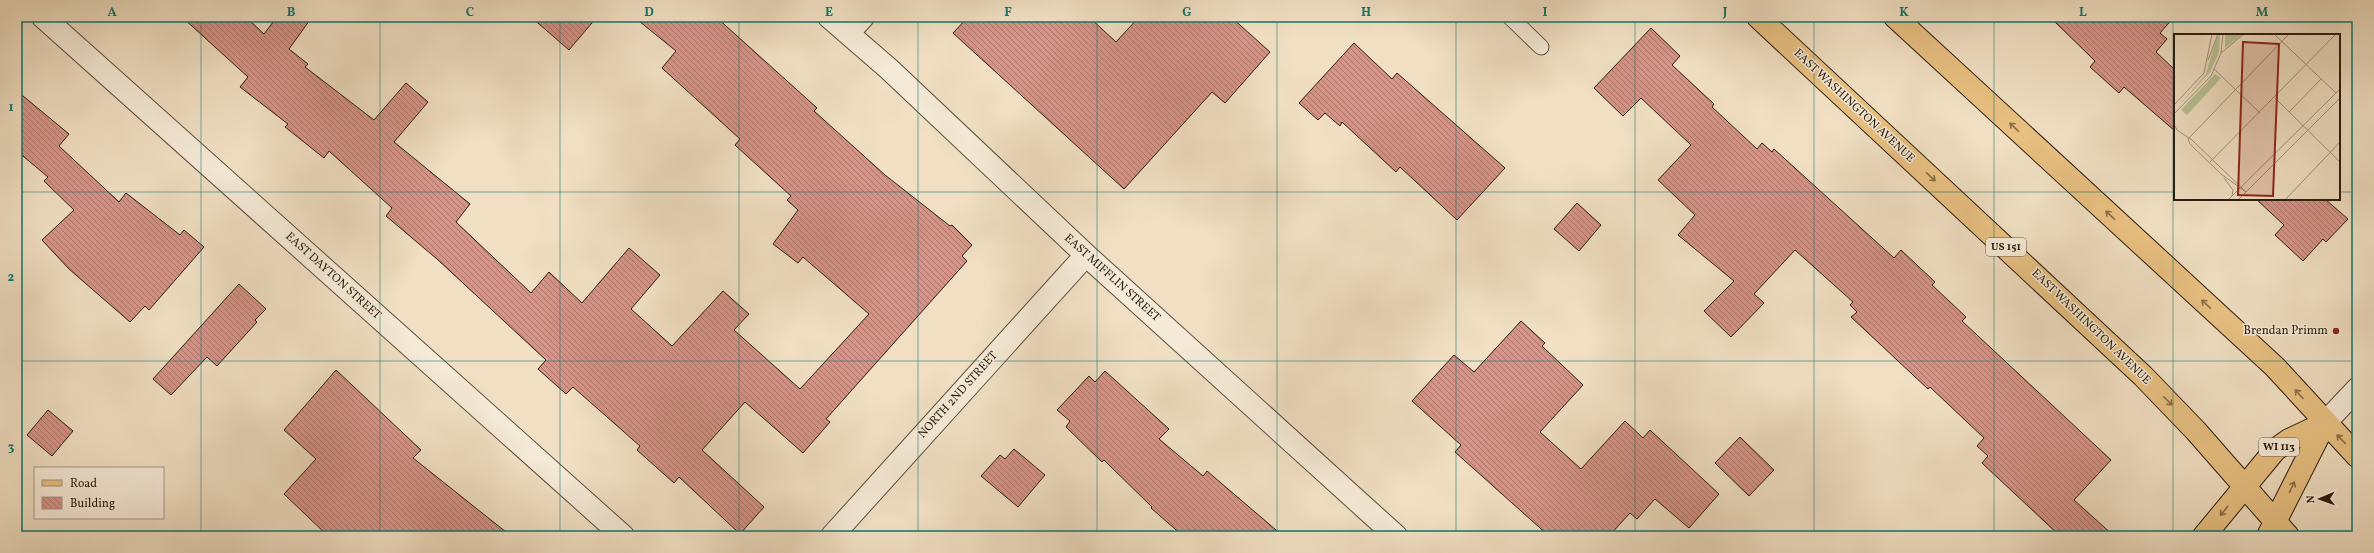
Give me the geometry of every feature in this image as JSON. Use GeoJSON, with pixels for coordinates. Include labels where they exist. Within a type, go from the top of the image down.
{"type":"FeatureCollection","features":[{"type":"Feature","properties":{"kind":"main road","name":"EAST WASHINGTON AVENUE"},"geometry":{"type":"LineString","coordinates":[[1758,17],[2143,376],[2196,431],[2244,486],[2277,531]]}},
{"type":"Feature","properties":{"kind":"main road"},"geometry":{"type":"LineString","coordinates":[[1895,17],[2275,367],[2357,456]]}},
{"type":"Feature","properties":{"kind":"main road","name":"WI 113"},"geometry":{"type":"LineString","coordinates":[[2204,536],[2244,486],[2281,446],[2325,423]]}},
{"type":"Feature","properties":{"kind":"main road","name":"WI 113"},"geometry":{"type":"LineString","coordinates":[[2277,531],[2325,423]]}},
{"type":"Feature","properties":{"kind":"street","name":"EAST DAYTON STREET"},"geometry":{"type":"LineString","coordinates":[[43,17],[623,536]]}},
{"type":"Feature","properties":{"kind":"street","name":"EAST MIFFLIN STREET"},"geometry":{"type":"LineString","coordinates":[[830,17],[1086,255],[1396,536]]}},
{"type":"Feature","properties":{"kind":"street"},"geometry":{"type":"LineString","coordinates":[[848,33],[863,17]]}},
{"type":"Feature","properties":{"kind":"street","name":"NORTH 2ND STREET"},"geometry":{"type":"LineString","coordinates":[[832,536],[1086,255]]}},
{"type":"Feature","properties":{"kind":"street"},"geometry":{"type":"LineString","coordinates":[[2325,423],[2357,389]]}},
{"type":"Feature","properties":{"kind":"lane"},"geometry":{"type":"LineString","coordinates":[[1510,17],[1541,47]]}},
{"type":"Feature","properties":{"kind":"building"},"geometry":{"type":"Polygon","coordinates":[[[182,17],[246,17],[264,34],[277,17],[312,17],[289,49],[308,64],[305,67],[374,120],[406,83],[428,102],[394,142],[470,204],[456,222],[531,293],[549,272],[582,303],[629,248],[660,275],[631,309],[672,346],[723,291],[749,314],[734,330],[800,389],[869,314],[803,257],[798,263],[773,244],[798,210],[787,200],[791,196],[735,145],[740,139],[662,68],[676,51],[634,17],[716,17],[817,108],[814,111],[885,175],[950,226],[952,225],[972,245],[962,256],[967,261],[826,419],[830,422],[803,453],[745,402],[702,450],[764,507],[740,534],[679,477],[674,483],[637,450],[640,446],[573,387],[566,394],[538,369],[546,360],[437,259],[386,216],[392,208],[329,151],[324,158],[285,127],[288,124],[240,87],[248,77],[182,17]]]}},
{"type":"Feature","properties":{"kind":"building"},"geometry":{"type":"Polygon","coordinates":[[[531,17],[597,17],[569,50],[531,17]]]}},
{"type":"Feature","properties":{"kind":"building"},"geometry":{"type":"Polygon","coordinates":[[[968,17],[1089,17],[1116,42],[1139,17],[1231,17],[1270,52],[1225,103],[1212,92],[1124,189],[953,33],[968,17]]]}},
{"type":"Feature","properties":{"kind":"building"},"geometry":{"type":"Polygon","coordinates":[[[2050,17],[2174,17],[2160,33],[2167,39],[2156,52],[2174,69],[2174,130],[2124,87],[2119,93],[2090,67],[2095,61],[2050,17]]]}},
{"type":"Feature","properties":{"kind":"building"},"geometry":{"type":"Polygon","coordinates":[[[1651,28],[1680,56],[1672,65],[1714,104],[1712,107],[1757,149],[1762,143],[1772,152],[1774,149],[1894,258],[1901,250],[1935,282],[1932,285],[1966,317],[1962,321],[2111,460],[2074,500],[2114,536],[2060,536],[1982,463],[1988,456],[1977,446],[1984,438],[1930,387],[1928,389],[1851,317],[1857,312],[1850,305],[1853,302],[1795,250],[1754,294],[1764,303],[1731,337],[1704,311],[1734,281],[1678,235],[1695,215],[1658,180],[1691,145],[1641,98],[1623,116],[1594,88],[1651,28]]]}},
{"type":"Feature","properties":{"kind":"building"},"geometry":{"type":"Polygon","coordinates":[[[1354,43],[1392,79],[1397,73],[1505,168],[1457,220],[1400,167],[1396,172],[1342,122],[1340,126],[1325,113],[1318,120],[1299,103],[1354,43]]]}},
{"type":"Feature","properties":{"kind":"building"},"geometry":{"type":"Polygon","coordinates":[[[17,91],[69,134],[59,146],[119,202],[126,193],[180,235],[184,230],[204,247],[149,310],[145,306],[130,322],[69,269],[42,240],[74,210],[44,181],[48,177],[17,151],[17,91]]]}},
{"type":"Feature","properties":{"kind":"building"},"geometry":{"type":"Polygon","coordinates":[[[2257,200],[2326,200],[2348,219],[2326,242],[2323,239],[2303,261],[2275,235],[2284,225],[2257,200]]]}},
{"type":"Feature","properties":{"kind":"building"},"geometry":{"type":"Polygon","coordinates":[[[1577,203],[1601,225],[1579,251],[1554,229],[1577,203]]]}},
{"type":"Feature","properties":{"kind":"building"},"geometry":{"type":"Polygon","coordinates":[[[239,284],[266,309],[255,320],[257,322],[217,366],[207,357],[171,395],[153,379],[239,284]]]}},
{"type":"Feature","properties":{"kind":"building"},"geometry":{"type":"Polygon","coordinates":[[[1521,321],[1545,343],[1542,346],[1583,385],[1540,432],[1581,469],[1625,421],[1643,438],[1650,430],[1719,494],[1689,528],[1655,499],[1637,519],[1630,513],[1609,536],[1549,536],[1455,452],[1461,445],[1412,401],[1454,355],[1474,372],[1521,321]]]}},
{"type":"Feature","properties":{"kind":"building"},"geometry":{"type":"Polygon","coordinates":[[[336,370],[421,450],[413,458],[511,536],[328,536],[284,494],[316,459],[284,430],[336,370]]]}},
{"type":"Feature","properties":{"kind":"building"},"geometry":{"type":"Polygon","coordinates":[[[1105,371],[1169,429],[1159,439],[1203,476],[1207,471],[1283,536],[1183,536],[1151,508],[1152,507],[1104,460],[1102,462],[1066,427],[1070,421],[1057,410],[1089,376],[1095,382],[1105,371]]]}},
{"type":"Feature","properties":{"kind":"building"},"geometry":{"type":"Polygon","coordinates":[[[48,410],[73,431],[52,456],[27,435],[48,410]]]}},
{"type":"Feature","properties":{"kind":"building"},"geometry":{"type":"Polygon","coordinates":[[[1740,437],[1774,470],[1749,496],[1715,463],[1740,437]]]}},
{"type":"Feature","properties":{"kind":"building"},"geometry":{"type":"Polygon","coordinates":[[[1014,449],[1045,475],[1018,507],[981,476],[1000,455],[1005,459],[1014,449]]]}},
{"type":"Feature","properties":{"kind":"place","name":"Brendan Primm"},"geometry":{"type":"Point","coordinates":[2336,331]}}]}
